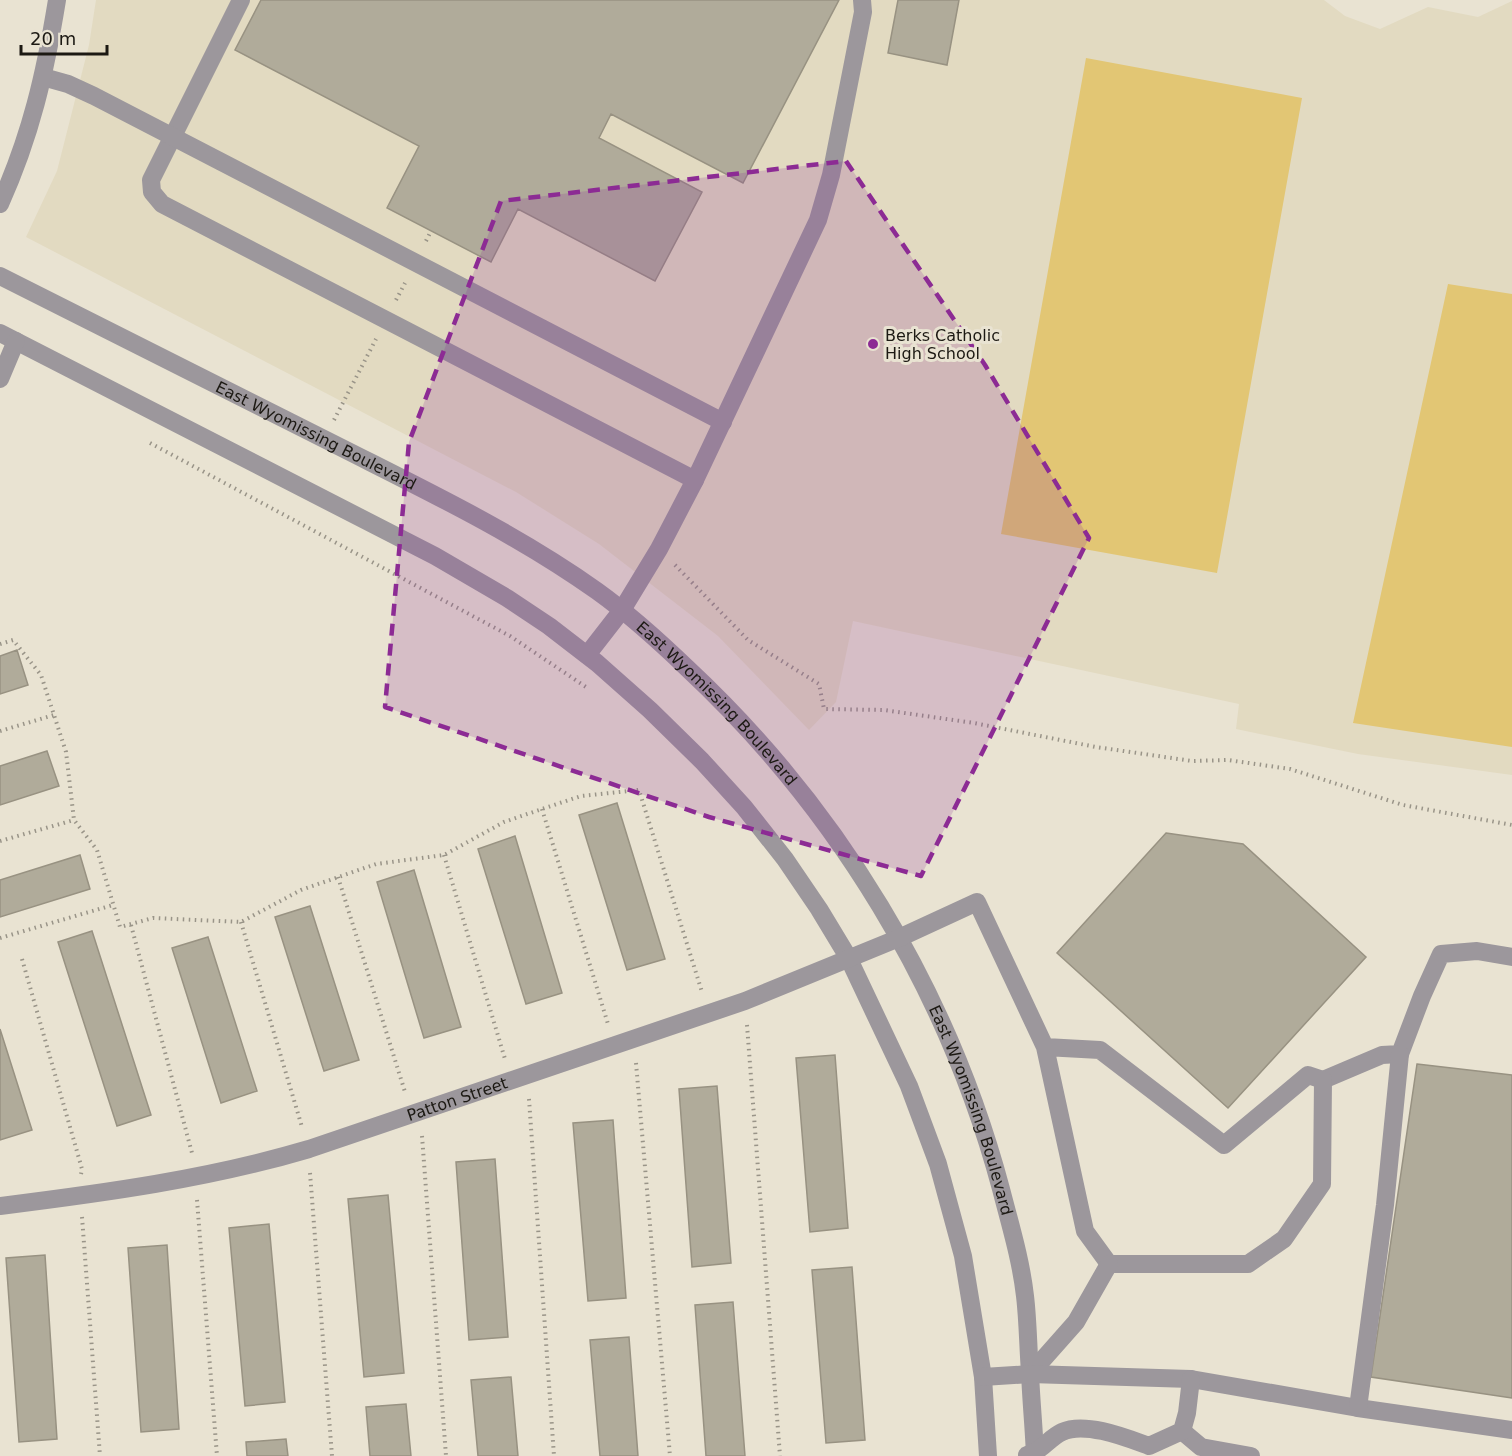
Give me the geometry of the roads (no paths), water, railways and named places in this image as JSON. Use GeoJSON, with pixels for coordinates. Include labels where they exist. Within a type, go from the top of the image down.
{"type":"FeatureCollection","features":[{"type":"Feature","properties":{"kind":"street"},"geometry":{"type":"LineString","coordinates":[[0,204],[20,158],[35,112],[44,77],[57,0]]}},
{"type":"Feature","properties":{"kind":"street"},"geometry":{"type":"LineString","coordinates":[[241,0],[151,180],[152,192],[162,204],[695,480]]}},
{"type":"Feature","properties":{"kind":"street"},"geometry":{"type":"LineString","coordinates":[[587,655],[622,610],[659,549],[695,480],[818,220],[831,175],[863,12],[862,0]]}},
{"type":"Feature","properties":{"kind":"street"},"geometry":{"type":"LineString","coordinates":[[44,77],[68,84],[171,136],[723,422]]}},
{"type":"Feature","properties":{"kind":"street","name":"East Wyomissing Boulevard"},"geometry":{"type":"LineString","coordinates":[[0,276],[501,530],[547,558],[622,610],[719,698],[780,765],[843,846],[899,938],[935,1007],[965,1074],[992,1154],[1025,1294],[1030,1374],[1031,1455]]}},
{"type":"Feature","properties":{"kind":"street"},"geometry":{"type":"LineString","coordinates":[[0,379],[8,337],[435,556],[507,598],[587,655],[665,724],[702,761],[744,807],[785,859],[819,909],[848,957],[909,1086],[938,1164],[963,1256],[983,1377],[988,1456]]}},
{"type":"Feature","properties":{"kind":"street","name":"Patton Street"},"geometry":{"type":"LineString","coordinates":[[0,1206],[80,1196],[195,1177],[309,1149],[745,1000],[899,938],[977,902],[1045,1047]]}},
{"type":"Feature","properties":{"kind":"street"},"geometry":{"type":"LineString","coordinates":[[1358,1408],[1385,1205],[1400,1054],[1441,954],[1477,951],[1512,957]]}},
{"type":"Feature","properties":{"kind":"street"},"geometry":{"type":"LineString","coordinates":[[1109,1264],[1085,1231],[1045,1047],[1101,1050],[1224,1145],[1308,1075],[1323,1080],[1382,1055],[1400,1054]]}},
{"type":"Feature","properties":{"kind":"street"},"geometry":{"type":"LineString","coordinates":[[1109,1264],[1248,1264],[1284,1239],[1322,1184],[1323,1080]]}},
{"type":"Feature","properties":{"kind":"street"},"geometry":{"type":"LineString","coordinates":[[1030,1374],[1076,1322],[1109,1264]]}},
{"type":"Feature","properties":{"kind":"street"},"geometry":{"type":"LineString","coordinates":[[983,1377],[1030,1374],[1191,1379],[1358,1408],[1512,1431]]}},
{"type":"Feature","properties":{"kind":"street"},"geometry":{"type":"LineString","coordinates":[[1031,1455],[1064,1431],[1091,1428],[1150,1451],[1182,1431],[1187,1413],[1191,1379]]}},
{"type":"Feature","properties":{"kind":"street"},"geometry":{"type":"LineString","coordinates":[[1182,1431],[1201,1447],[1251,1456]]}},
{"type":"Feature","properties":{"kind":"place","name":"Berks Catholic High School"},"geometry":{"type":"Point","coordinates":[873,344]}}]}
